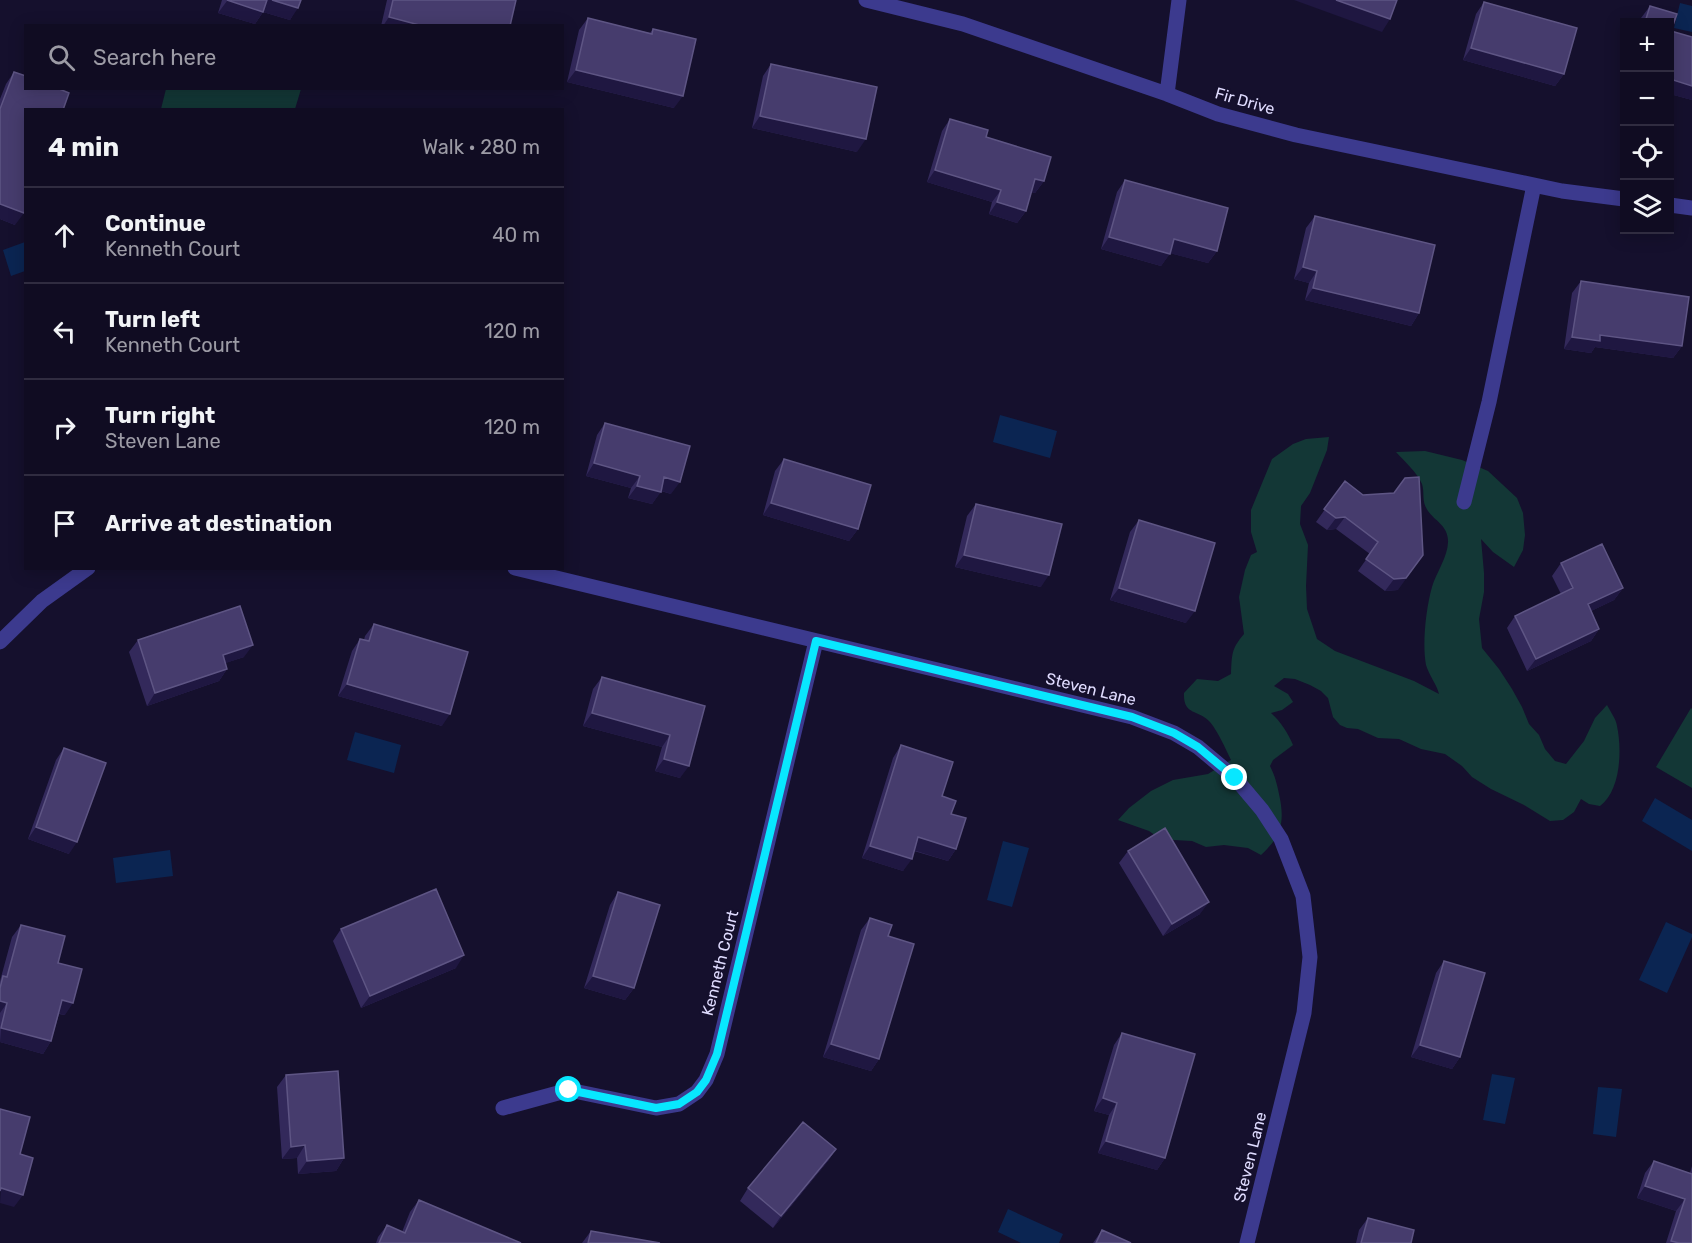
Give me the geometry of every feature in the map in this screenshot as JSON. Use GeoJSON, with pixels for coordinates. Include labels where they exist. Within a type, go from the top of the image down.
{"type":"FeatureCollection","features":[{"type":"Feature","properties":{"kind":"street","name":"Fir Drive"},"geometry":{"type":"LineString","coordinates":[[866,0],[963,24],[1167,94],[1218,114],[1296,135],[1562,190],[1620,198]]}},
{"type":"Feature","properties":{"kind":"street"},"geometry":{"type":"LineString","coordinates":[[1167,94],[1179,0]]}},
{"type":"Feature","properties":{"kind":"street"},"geometry":{"type":"LineString","coordinates":[[1464,502],[1489,402],[1534,184]]}},
{"type":"Feature","properties":{"kind":"street"},"geometry":{"type":"LineString","coordinates":[[1674,206],[1692,208]]}},
{"type":"Feature","properties":{"kind":"street"},"geometry":{"type":"LineString","coordinates":[[0,642],[42,601],[85,570]]}},
{"type":"Feature","properties":{"kind":"street","name":"Steven Lane"},"geometry":{"type":"LineString","coordinates":[[523,570],[1143,721],[1174,733],[1198,747],[1235,778],[1262,810],[1281,839],[1303,896],[1310,957],[1304,1013],[1247,1243]]}},
{"type":"Feature","properties":{"kind":"street","name":"Kenneth Court"},"geometry":{"type":"LineString","coordinates":[[503,1108],[569,1090],[656,1108],[679,1104],[697,1092],[706,1080],[717,1054],[816,641]]}},
{"type":"Feature","properties":{"kind":"green space"},"geometry":{"type":"Polygon","coordinates":[[[166,90],[301,90],[295,108],[161,108],[166,90]]]}},
{"type":"Feature","properties":{"kind":"green space"},"geometry":{"type":"Polygon","coordinates":[[[1329,437],[1327,450],[1310,493],[1301,506],[1300,524],[1308,545],[1307,609],[1317,639],[1335,651],[1414,681],[1439,694],[1426,665],[1426,615],[1448,540],[1443,527],[1426,507],[1420,480],[1396,452],[1425,451],[1462,460],[1488,471],[1517,498],[1523,513],[1525,535],[1523,550],[1514,567],[1493,552],[1481,539],[1484,592],[1479,619],[1482,648],[1512,689],[1529,724],[1539,735],[1545,749],[1555,761],[1566,764],[1584,741],[1595,718],[1607,705],[1616,723],[1619,736],[1619,758],[1616,780],[1607,799],[1600,806],[1589,804],[1581,799],[1574,812],[1563,820],[1550,821],[1472,777],[1462,766],[1445,754],[1421,749],[1399,739],[1378,738],[1358,729],[1340,725],[1333,717],[1328,698],[1321,691],[1295,679],[1284,678],[1274,686],[1288,694],[1293,702],[1282,710],[1271,713],[1284,728],[1293,745],[1273,760],[1270,766],[1275,777],[1282,812],[1278,834],[1261,855],[1248,848],[1224,845],[1206,847],[1192,841],[1159,838],[1149,831],[1118,820],[1151,791],[1173,780],[1208,774],[1231,760],[1210,722],[1186,705],[1184,693],[1197,679],[1218,681],[1231,674],[1233,652],[1244,634],[1239,597],[1251,555],[1257,552],[1251,532],[1251,510],[1272,459],[1293,444],[1306,439],[1329,437]]]}},
{"type":"Feature","properties":{"kind":"green space"},"geometry":{"type":"Polygon","coordinates":[[[1692,709],[1692,788],[1656,767],[1692,709]]]}},
{"type":"Feature","properties":{"kind":"water"},"geometry":{"type":"Polygon","coordinates":[[[1680,3],[1692,6],[1692,32],[1674,28],[1680,3]]]}},
{"type":"Feature","properties":{"kind":"water"},"geometry":{"type":"Polygon","coordinates":[[[24,242],[24,271],[11,276],[3,250],[24,242]]]}},
{"type":"Feature","properties":{"kind":"water"},"geometry":{"type":"Polygon","coordinates":[[[1000,415],[1057,431],[1050,458],[993,442],[1000,415]]]}},
{"type":"Feature","properties":{"kind":"water"},"geometry":{"type":"Polygon","coordinates":[[[355,732],[401,745],[394,773],[347,760],[355,732]]]}},
{"type":"Feature","properties":{"kind":"water"},"geometry":{"type":"Polygon","coordinates":[[[1655,798],[1692,820],[1692,851],[1642,821],[1655,798]]]}},
{"type":"Feature","properties":{"kind":"water"},"geometry":{"type":"Polygon","coordinates":[[[1003,841],[1029,848],[1012,907],[987,900],[1003,841]]]}},
{"type":"Feature","properties":{"kind":"water"},"geometry":{"type":"Polygon","coordinates":[[[170,850],[173,876],[116,883],[113,858],[170,850]]]}},
{"type":"Feature","properties":{"kind":"water"},"geometry":{"type":"Polygon","coordinates":[[[1666,922],[1692,934],[1667,993],[1639,980],[1666,922]]]}},
{"type":"Feature","properties":{"kind":"water"},"geometry":{"type":"Polygon","coordinates":[[[1492,1074],[1515,1078],[1505,1124],[1483,1120],[1492,1074]]]}},
{"type":"Feature","properties":{"kind":"water"},"geometry":{"type":"Polygon","coordinates":[[[1598,1087],[1622,1089],[1616,1137],[1593,1134],[1598,1087]]]}},
{"type":"Feature","properties":{"kind":"water"},"geometry":{"type":"Polygon","coordinates":[[[1008,1209],[1063,1234],[1059,1243],[1021,1243],[998,1232],[1008,1209]]]}},
{"type":"Feature","properties":{"kind":"building"},"geometry":{"type":"Polygon","coordinates":[[[227,0],[267,0],[263,12],[227,0]]]}},
{"type":"Feature","properties":{"kind":"building"},"geometry":{"type":"Polygon","coordinates":[[[272,0],[301,0],[298,8],[272,0]]]}},
{"type":"Feature","properties":{"kind":"building"},"geometry":{"type":"Polygon","coordinates":[[[393,0],[516,0],[510,24],[415,24],[389,17],[393,0]]]}},
{"type":"Feature","properties":{"kind":"building"},"geometry":{"type":"Polygon","coordinates":[[[1336,0],[1397,0],[1390,19],[1336,0]]]}},
{"type":"Feature","properties":{"kind":"building"},"geometry":{"type":"Polygon","coordinates":[[[1484,2],[1577,28],[1564,74],[1471,48],[1484,2]]]}},
{"type":"Feature","properties":{"kind":"building"},"geometry":{"type":"Polygon","coordinates":[[[1650,6],[1677,14],[1674,22],[1674,18],[1646,18],[1650,6]]]}},
{"type":"Feature","properties":{"kind":"building"},"geometry":{"type":"Polygon","coordinates":[[[588,18],[652,34],[653,29],[696,39],[683,96],[576,70],[588,18]]]}},
{"type":"Feature","properties":{"kind":"building"},"geometry":{"type":"Polygon","coordinates":[[[1674,32],[1692,37],[1692,86],[1674,80],[1674,32]]]}},
{"type":"Feature","properties":{"kind":"building"},"geometry":{"type":"Polygon","coordinates":[[[771,64],[877,87],[866,139],[760,116],[771,64]]]}},
{"type":"Feature","properties":{"kind":"building"},"geometry":{"type":"Polygon","coordinates":[[[14,72],[24,75],[24,90],[62,90],[69,93],[64,108],[24,108],[24,213],[0,204],[0,109],[14,72]]]}},
{"type":"Feature","properties":{"kind":"building"},"geometry":{"type":"Polygon","coordinates":[[[950,119],[988,130],[986,137],[1051,157],[1044,181],[1035,179],[1026,211],[997,202],[1001,190],[935,170],[950,119]]]}},
{"type":"Feature","properties":{"kind":"building"},"geometry":{"type":"Polygon","coordinates":[[[1125,180],[1228,208],[1217,251],[1174,239],[1170,254],[1109,237],[1125,180]]]}},
{"type":"Feature","properties":{"kind":"building"},"geometry":{"type":"Polygon","coordinates":[[[1315,216],[1435,245],[1419,313],[1313,288],[1317,271],[1303,267],[1315,216]]]}},
{"type":"Feature","properties":{"kind":"building"},"geometry":{"type":"Polygon","coordinates":[[[1581,281],[1689,297],[1682,346],[1600,335],[1600,341],[1572,337],[1581,281]]]}},
{"type":"Feature","properties":{"kind":"building"},"geometry":{"type":"Polygon","coordinates":[[[605,423],[690,446],[680,482],[664,477],[661,492],[637,486],[640,476],[594,463],[605,423]]]}},
{"type":"Feature","properties":{"kind":"building"},"geometry":{"type":"Polygon","coordinates":[[[784,459],[871,485],[858,529],[771,503],[784,459]]]}},
{"type":"Feature","properties":{"kind":"building"},"geometry":{"type":"Polygon","coordinates":[[[1419,477],[1423,555],[1406,578],[1394,579],[1366,559],[1378,542],[1345,517],[1336,518],[1324,509],[1345,481],[1363,495],[1394,493],[1405,478],[1419,477]]]}},
{"type":"Feature","properties":{"kind":"building"},"geometry":{"type":"Polygon","coordinates":[[[976,504],[1062,524],[1049,575],[964,555],[976,504]]]}},
{"type":"Feature","properties":{"kind":"building"},"geometry":{"type":"Polygon","coordinates":[[[1139,520],[1215,543],[1195,611],[1119,588],[1139,520]]]}},
{"type":"Feature","properties":{"kind":"building"},"geometry":{"type":"Polygon","coordinates":[[[1602,544],[1623,588],[1588,604],[1599,629],[1536,659],[1515,616],[1573,588],[1561,563],[1602,544]]]}},
{"type":"Feature","properties":{"kind":"building"},"geometry":{"type":"Polygon","coordinates":[[[240,606],[253,645],[223,655],[227,669],[155,693],[138,640],[240,606]]]}},
{"type":"Feature","properties":{"kind":"building"},"geometry":{"type":"Polygon","coordinates":[[[374,624],[468,652],[450,714],[347,684],[360,639],[369,641],[374,624]]]}},
{"type":"Feature","properties":{"kind":"building"},"geometry":{"type":"Polygon","coordinates":[[[602,677],[705,706],[689,766],[664,759],[670,735],[592,713],[602,677]]]}},
{"type":"Feature","properties":{"kind":"building"},"geometry":{"type":"Polygon","coordinates":[[[901,745],[953,762],[942,796],[956,801],[951,814],[966,818],[956,849],[918,837],[912,859],[870,846],[901,745]]]}},
{"type":"Feature","properties":{"kind":"building"},"geometry":{"type":"Polygon","coordinates":[[[64,748],[106,763],[77,842],[36,827],[64,748]]]}},
{"type":"Feature","properties":{"kind":"building"},"geometry":{"type":"Polygon","coordinates":[[[1165,828],[1209,902],[1172,924],[1128,851],[1165,828]]]}},
{"type":"Feature","properties":{"kind":"building"},"geometry":{"type":"Polygon","coordinates":[[[436,889],[464,955],[370,996],[341,929],[436,889]]]}},
{"type":"Feature","properties":{"kind":"building"},"geometry":{"type":"Polygon","coordinates":[[[618,892],[660,905],[634,988],[593,976],[618,892]]]}},
{"type":"Feature","properties":{"kind":"building"},"geometry":{"type":"Polygon","coordinates":[[[870,918],[892,925],[888,936],[914,944],[879,1059],[831,1044],[870,918]]]}},
{"type":"Feature","properties":{"kind":"building"},"geometry":{"type":"Polygon","coordinates":[[[21,925],[65,936],[58,963],[82,969],[73,1003],[62,1000],[51,1041],[1,1028],[7,1003],[0,1001],[0,988],[3,976],[7,977],[21,925]]]}},
{"type":"Feature","properties":{"kind":"building"},"geometry":{"type":"Polygon","coordinates":[[[1444,961],[1485,973],[1460,1057],[1420,1045],[1444,961]]]}},
{"type":"Feature","properties":{"kind":"building"},"geometry":{"type":"Polygon","coordinates":[[[1122,1033],[1195,1054],[1165,1158],[1106,1141],[1117,1103],[1103,1098],[1122,1033]]]}},
{"type":"Feature","properties":{"kind":"building"},"geometry":{"type":"Polygon","coordinates":[[[338,1071],[344,1158],[307,1161],[305,1145],[291,1147],[286,1075],[338,1071]]]}},
{"type":"Feature","properties":{"kind":"building"},"geometry":{"type":"Polygon","coordinates":[[[0,1109],[30,1117],[20,1154],[33,1158],[23,1195],[1,1188],[0,1191],[0,1109]]]}},
{"type":"Feature","properties":{"kind":"building"},"geometry":{"type":"Polygon","coordinates":[[[803,1122],[836,1149],[781,1216],[748,1188],[803,1122]]]}},
{"type":"Feature","properties":{"kind":"building"},"geometry":{"type":"Polygon","coordinates":[[[1654,1161],[1692,1174],[1692,1243],[1671,1241],[1685,1199],[1645,1186],[1654,1161]]]}},
{"type":"Feature","properties":{"kind":"building"},"geometry":{"type":"Polygon","coordinates":[[[419,1200],[521,1243],[379,1243],[387,1225],[405,1233],[419,1200]]]}},
{"type":"Feature","properties":{"kind":"building"},"geometry":{"type":"Polygon","coordinates":[[[1368,1218],[1414,1230],[1411,1243],[1361,1243],[1368,1218]]]}},
{"type":"Feature","properties":{"kind":"building"},"geometry":{"type":"Polygon","coordinates":[[[1102,1230],[1131,1243],[1096,1243],[1102,1230]]]}},
{"type":"Feature","properties":{"kind":"building"},"geometry":{"type":"Polygon","coordinates":[[[591,1231],[660,1243],[588,1243],[591,1231]]]}},
{"type":"Feature","properties":{"kind":"route"},"geometry":{"type":"LineString","coordinates":[[569,1090],[656,1108],[679,1104],[697,1092],[706,1080],[717,1054],[816,641],[1132,717],[1174,733],[1198,747],[1235,778]]}}]}
